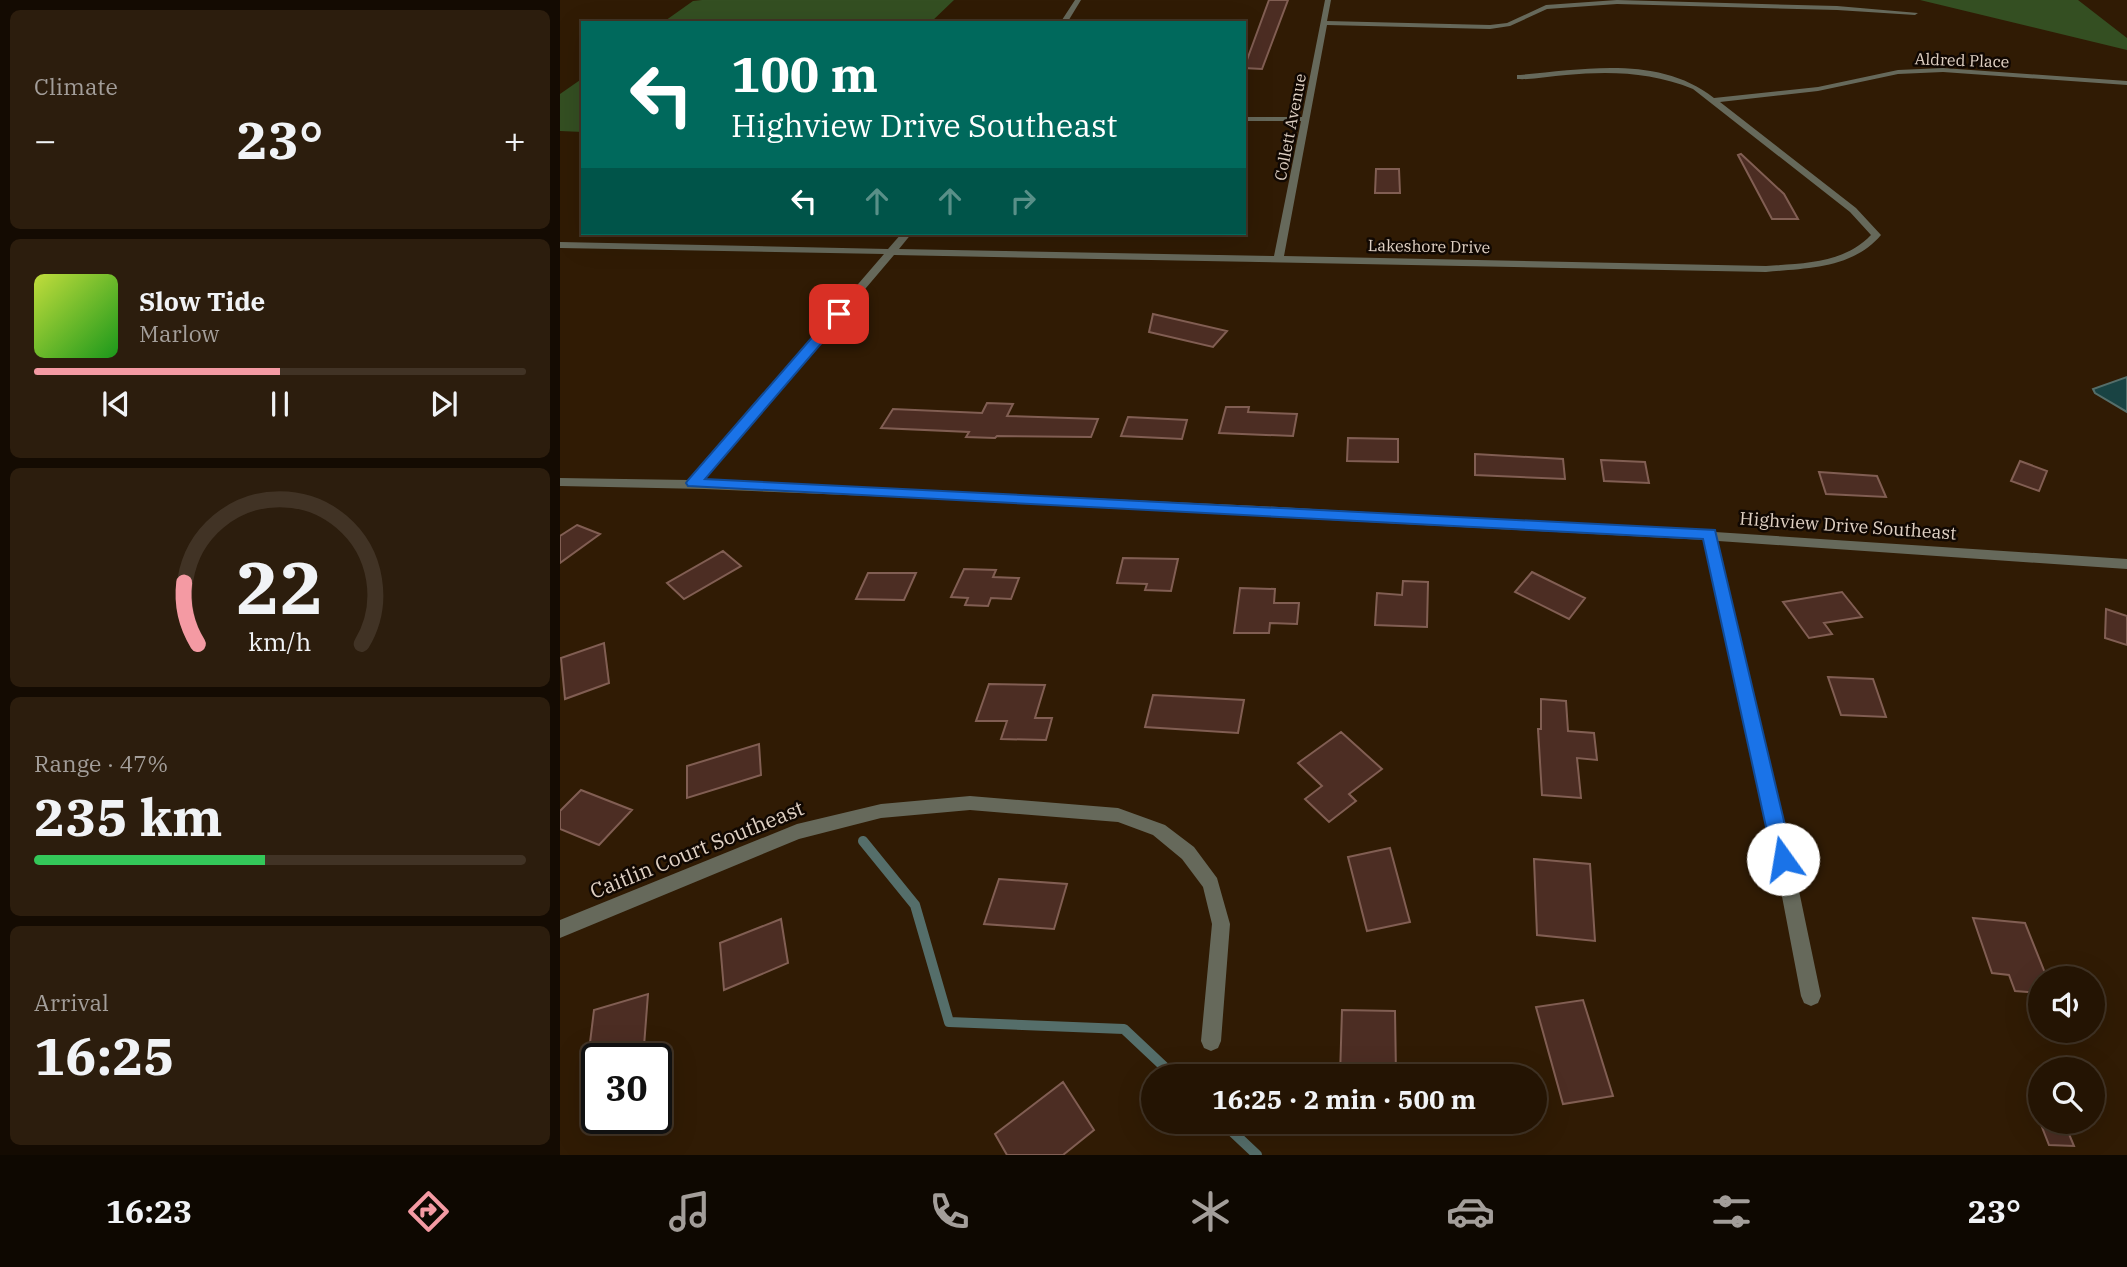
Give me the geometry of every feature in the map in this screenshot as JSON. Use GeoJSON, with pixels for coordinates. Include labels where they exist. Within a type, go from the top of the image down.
{"type":"FeatureCollection","features":[{"type":"Feature","properties":{"kind":"street"},"geometry":{"type":"LineString","coordinates":[[1064,21],[1078,0]]}},
{"type":"Feature","properties":{"kind":"street","name":"Collett Avenue"},"geometry":{"type":"LineString","coordinates":[[1279,258],[1328,0]]}},
{"type":"Feature","properties":{"kind":"street"},"geometry":{"type":"LineString","coordinates":[[1324,23],[1490,27],[1508,25],[1546,7],[1617,2],[1837,8],[1915,13]]}},
{"type":"Feature","properties":{"kind":"street","name":"Aldred Place"},"geometry":{"type":"LineString","coordinates":[[1713,100],[1818,89],[1898,72],[1943,70],[2127,83]]}},
{"type":"Feature","properties":{"kind":"street","name":"Lakeshore Drive"},"geometry":{"type":"LineString","coordinates":[[560,245],[1766,270],[1824,263],[1851,256],[1868,246],[1876,235],[1867,223],[1713,100],[1683,80],[1635,71],[1520,77]]}},
{"type":"Feature","properties":{"kind":"street"},"geometry":{"type":"LineString","coordinates":[[1246,119],[1305,119]]}},
{"type":"Feature","properties":{"kind":"street"},"geometry":{"type":"LineString","coordinates":[[694,483],[906,235]]}},
{"type":"Feature","properties":{"kind":"street","name":"Highview Drive Southeast"},"geometry":{"type":"LineString","coordinates":[[560,482],[694,483],[1710,534],[2127,564]]}},
{"type":"Feature","properties":{"kind":"street"},"geometry":{"type":"LineString","coordinates":[[1710,534],[1811,996]]}},
{"type":"Feature","properties":{"kind":"street","name":"Caitlin Court Southeast"},"geometry":{"type":"LineString","coordinates":[[560,929],[797,832],[881,811],[970,803],[1118,815],[1159,830],[1188,853],[1211,884],[1221,924],[1210,1041]]}},
{"type":"Feature","properties":{"kind":"green space"},"geometry":{"type":"Polygon","coordinates":[[[954,0],[932,21],[665,21],[693,1],[954,0]]]}},
{"type":"Feature","properties":{"kind":"green space"},"geometry":{"type":"Polygon","coordinates":[[[1920,0],[2078,0],[2127,38],[2127,50],[1920,0]]]}},
{"type":"Feature","properties":{"kind":"green space"},"geometry":{"type":"Polygon","coordinates":[[[581,79],[581,132],[560,131],[560,94],[581,79]]]}},
{"type":"Feature","properties":{"kind":"water"},"geometry":{"type":"Polygon","coordinates":[[[2127,377],[2127,412],[2095,393],[2093,389],[2127,377]]]}},
{"type":"Feature","properties":{"kind":"building"},"geometry":{"type":"Polygon","coordinates":[[[1269,0],[1288,0],[1262,69],[1246,68],[1269,0]]]}},
{"type":"Feature","properties":{"kind":"building"},"geometry":{"type":"Polygon","coordinates":[[[1741,154],[1784,194],[1798,219],[1772,219],[1738,155],[1741,154]]]}},
{"type":"Feature","properties":{"kind":"building"},"geometry":{"type":"Polygon","coordinates":[[[1376,169],[1399,169],[1400,193],[1375,193],[1376,169]]]}},
{"type":"Feature","properties":{"kind":"building"},"geometry":{"type":"Polygon","coordinates":[[[1153,314],[1227,331],[1213,347],[1149,332],[1153,314]]]}},
{"type":"Feature","properties":{"kind":"building"},"geometry":{"type":"Polygon","coordinates":[[[987,403],[1013,404],[1007,416],[1098,419],[1091,437],[966,437],[969,432],[881,428],[893,409],[982,413],[987,403]]]}},
{"type":"Feature","properties":{"kind":"building"},"geometry":{"type":"Polygon","coordinates":[[[1226,407],[1249,407],[1248,412],[1297,414],[1293,436],[1219,433],[1226,407]]]}},
{"type":"Feature","properties":{"kind":"building"},"geometry":{"type":"Polygon","coordinates":[[[1128,417],[1187,420],[1182,439],[1121,436],[1128,417]]]}},
{"type":"Feature","properties":{"kind":"building"},"geometry":{"type":"Polygon","coordinates":[[[1348,438],[1398,439],[1398,462],[1347,461],[1348,438]]]}},
{"type":"Feature","properties":{"kind":"building"},"geometry":{"type":"Polygon","coordinates":[[[1475,454],[1563,459],[1565,479],[1475,475],[1475,454]]]}},
{"type":"Feature","properties":{"kind":"building"},"geometry":{"type":"Polygon","coordinates":[[[1601,460],[1645,462],[1649,483],[1604,481],[1601,460]]]}},
{"type":"Feature","properties":{"kind":"building"},"geometry":{"type":"Polygon","coordinates":[[[2020,461],[2047,471],[2039,491],[2011,481],[2020,461]]]}},
{"type":"Feature","properties":{"kind":"building"},"geometry":{"type":"Polygon","coordinates":[[[1819,472],[1877,476],[1886,497],[1826,494],[1819,472]]]}},
{"type":"Feature","properties":{"kind":"building"},"geometry":{"type":"Polygon","coordinates":[[[577,525],[600,534],[560,563],[560,536],[577,525]]]}},
{"type":"Feature","properties":{"kind":"building"},"geometry":{"type":"Polygon","coordinates":[[[723,551],[741,566],[684,599],[667,583],[723,551]]]}},
{"type":"Feature","properties":{"kind":"building"},"geometry":{"type":"Polygon","coordinates":[[[1123,558],[1178,559],[1171,591],[1145,590],[1147,584],[1117,583],[1123,558]]]}},
{"type":"Feature","properties":{"kind":"building"},"geometry":{"type":"Polygon","coordinates":[[[964,569],[996,570],[993,577],[1019,578],[1011,599],[991,598],[988,606],[965,605],[968,598],[951,597],[964,569]]]}},
{"type":"Feature","properties":{"kind":"building"},"geometry":{"type":"Polygon","coordinates":[[[1532,572],[1585,598],[1569,619],[1515,592],[1532,572]]]}},
{"type":"Feature","properties":{"kind":"building"},"geometry":{"type":"Polygon","coordinates":[[[868,573],[916,573],[904,600],[856,599],[868,573]]]}},
{"type":"Feature","properties":{"kind":"building"},"geometry":{"type":"Polygon","coordinates":[[[1403,581],[1428,582],[1427,627],[1375,625],[1377,593],[1402,595],[1403,581]]]}},
{"type":"Feature","properties":{"kind":"building"},"geometry":{"type":"Polygon","coordinates":[[[1240,588],[1275,589],[1274,603],[1299,603],[1297,624],[1270,623],[1269,633],[1234,633],[1240,588]]]}},
{"type":"Feature","properties":{"kind":"building"},"geometry":{"type":"Polygon","coordinates":[[[1842,592],[1862,617],[1824,623],[1832,634],[1809,638],[1783,602],[1842,592]]]}},
{"type":"Feature","properties":{"kind":"building"},"geometry":{"type":"Polygon","coordinates":[[[2106,609],[2127,616],[2127,645],[2105,638],[2106,609]]]}},
{"type":"Feature","properties":{"kind":"building"},"geometry":{"type":"Polygon","coordinates":[[[604,643],[609,683],[565,699],[561,658],[604,643]]]}},
{"type":"Feature","properties":{"kind":"building"},"geometry":{"type":"Polygon","coordinates":[[[1828,677],[1873,679],[1886,717],[1841,715],[1828,677]]]}},
{"type":"Feature","properties":{"kind":"building"},"geometry":{"type":"Polygon","coordinates":[[[989,684],[1045,685],[1035,718],[1052,718],[1046,740],[1001,739],[1007,721],[976,721],[989,684]]]}},
{"type":"Feature","properties":{"kind":"building"},"geometry":{"type":"Polygon","coordinates":[[[1153,695],[1244,700],[1238,733],[1145,727],[1153,695]]]}},
{"type":"Feature","properties":{"kind":"building"},"geometry":{"type":"Polygon","coordinates":[[[1541,699],[1566,701],[1568,731],[1594,733],[1597,760],[1577,758],[1581,798],[1542,795],[1538,729],[1541,729],[1541,699]]]}},
{"type":"Feature","properties":{"kind":"building"},"geometry":{"type":"Polygon","coordinates":[[[1341,732],[1382,769],[1349,794],[1356,801],[1329,822],[1305,799],[1322,786],[1298,763],[1341,732]]]}},
{"type":"Feature","properties":{"kind":"building"},"geometry":{"type":"Polygon","coordinates":[[[759,744],[761,775],[687,798],[687,766],[759,744]]]}},
{"type":"Feature","properties":{"kind":"building"},"geometry":{"type":"Polygon","coordinates":[[[581,790],[632,810],[599,845],[560,829],[560,811],[581,790]]]}},
{"type":"Feature","properties":{"kind":"building"},"geometry":{"type":"Polygon","coordinates":[[[1390,848],[1410,922],[1367,931],[1348,857],[1390,848]]]}},
{"type":"Feature","properties":{"kind":"building"},"geometry":{"type":"Polygon","coordinates":[[[1534,859],[1590,864],[1595,941],[1537,935],[1534,859]]]}},
{"type":"Feature","properties":{"kind":"building"},"geometry":{"type":"Polygon","coordinates":[[[999,879],[1067,884],[1054,929],[984,924],[999,879]]]}},
{"type":"Feature","properties":{"kind":"building"},"geometry":{"type":"Polygon","coordinates":[[[1973,918],[2025,923],[2042,966],[2028,966],[2028,992],[2015,991],[2009,975],[1992,973],[1973,918]]]}},
{"type":"Feature","properties":{"kind":"building"},"geometry":{"type":"Polygon","coordinates":[[[781,919],[788,963],[724,990],[720,943],[781,919]]]}},
{"type":"Feature","properties":{"kind":"building"},"geometry":{"type":"Polygon","coordinates":[[[648,994],[644,1043],[590,1043],[594,1010],[648,994]]]}},
{"type":"Feature","properties":{"kind":"building"},"geometry":{"type":"Polygon","coordinates":[[[1583,1000],[1613,1096],[1563,1104],[1536,1007],[1583,1000]]]}},
{"type":"Feature","properties":{"kind":"building"},"geometry":{"type":"Polygon","coordinates":[[[1342,1010],[1395,1011],[1396,1064],[1340,1064],[1342,1010]]]}},
{"type":"Feature","properties":{"kind":"building"},"geometry":{"type":"Polygon","coordinates":[[[1063,1082],[1094,1130],[1063,1155],[1007,1155],[995,1134],[1063,1082]]]}},
{"type":"Feature","properties":{"kind":"building"},"geometry":{"type":"Polygon","coordinates":[[[2045,1134],[2069,1134],[2074,1146],[2049,1145],[2045,1134]]]}},
{"type":"Feature","properties":{"kind":"waterway"},"geometry":{"type":"LineString","coordinates":[[863,841],[915,905],[949,1022],[1124,1029],[1161,1064]]}},
{"type":"Feature","properties":{"kind":"waterway"},"geometry":{"type":"LineString","coordinates":[[1235,1134],[1257,1155]]}},
{"type":"Feature","properties":{"kind":"route"},"geometry":{"type":"LineString","coordinates":[[839,314],[694,483],[1710,534],[1783,859]]}}]}
